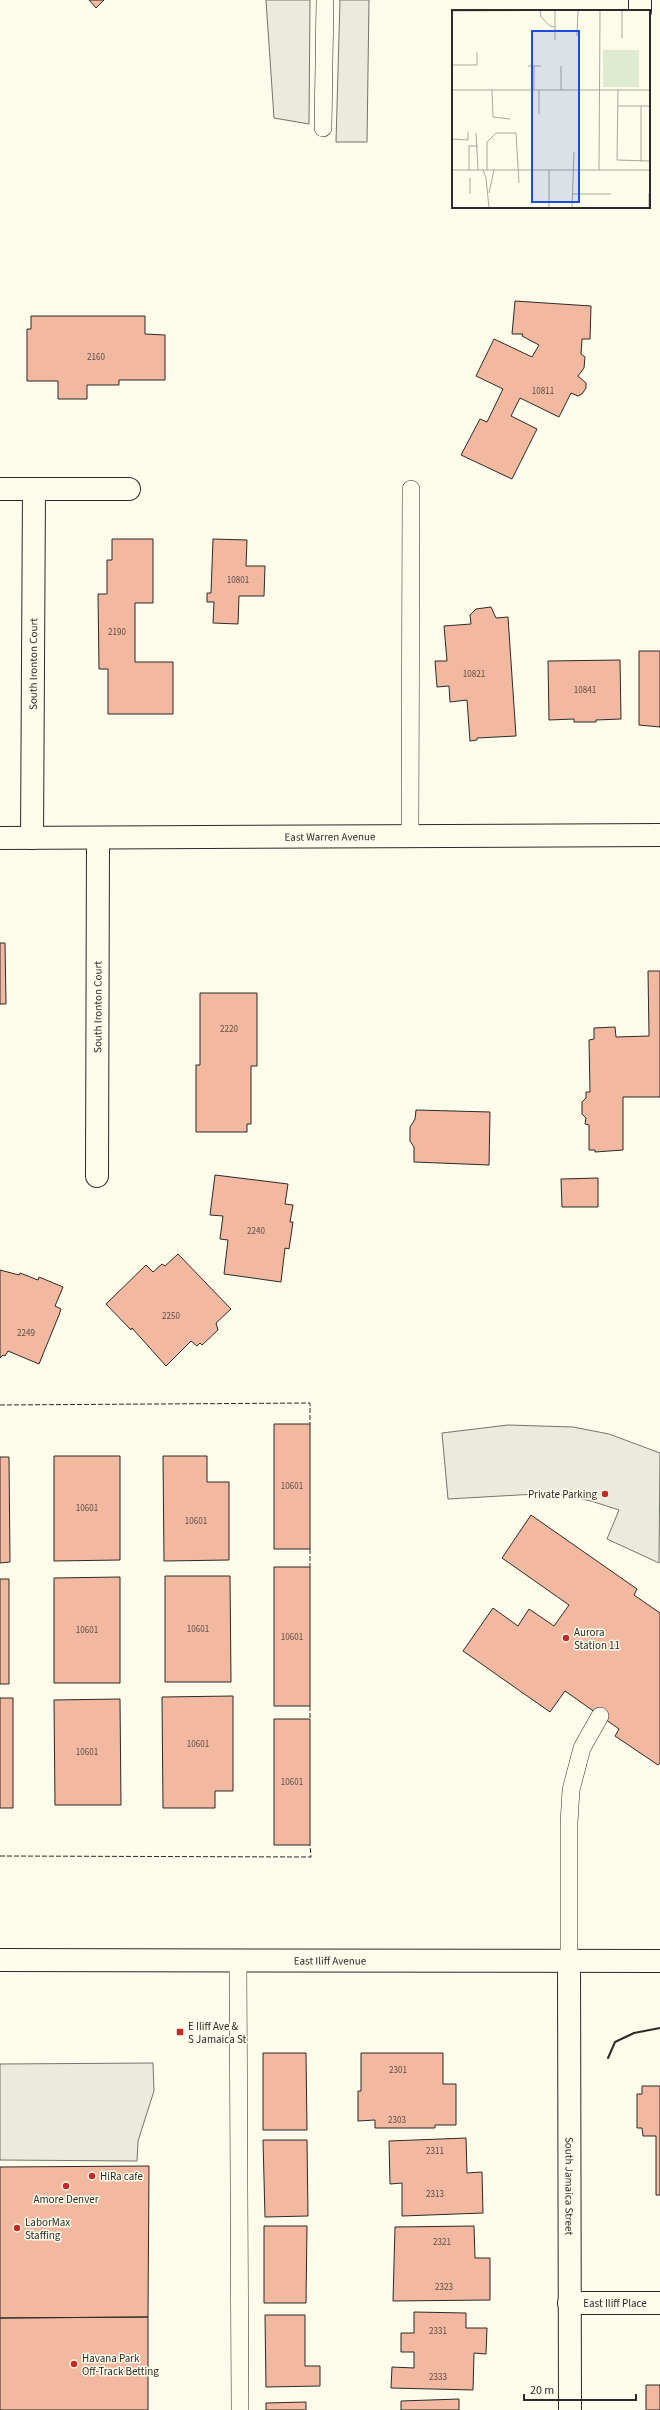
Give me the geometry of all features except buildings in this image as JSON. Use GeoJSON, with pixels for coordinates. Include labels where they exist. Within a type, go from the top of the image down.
{"type":"FeatureCollection","features":[{"type":"Feature","properties":{"kind":"street"},"geometry":{"type":"LineString","coordinates":[[0,489],[129,489]]}},
{"type":"Feature","properties":{"kind":"street","name":"South Ironton Court"},"geometry":{"type":"LineString","coordinates":[[32,838],[34,489]]}},
{"type":"Feature","properties":{"kind":"street","name":"East Warren Avenue"},"geometry":{"type":"LineString","coordinates":[[0,838],[660,835]]}},
{"type":"Feature","properties":{"kind":"street","name":"South Ironton Court"},"geometry":{"type":"LineString","coordinates":[[98,838],[98,1176]]}},
{"type":"Feature","properties":{"kind":"street","name":"East Iliff Avenue"},"geometry":{"type":"LineString","coordinates":[[0,1960],[238,1962],[660,1962]]}},
{"type":"Feature","properties":{"kind":"street","name":"South Jamaica Street"},"geometry":{"type":"LineString","coordinates":[[569,1962],[570,2410]]}},
{"type":"Feature","properties":{"kind":"street","name":"East Iliff Place"},"geometry":{"type":"LineString","coordinates":[[569,2303],[660,2303]]}},
{"type":"Feature","properties":{"kind":"lane"},"geometry":{"type":"LineString","coordinates":[[323,128],[325,0]]}},
{"type":"Feature","properties":{"kind":"lane"},"geometry":{"type":"LineString","coordinates":[[410,836],[411,489]]}},
{"type":"Feature","properties":{"kind":"lane"},"geometry":{"type":"LineString","coordinates":[[569,1962],[569,1823],[571,1790],[582,1748],[600,1716]]}},
{"type":"Feature","properties":{"kind":"lane"},"geometry":{"type":"LineString","coordinates":[[238,1962],[240,2410]]}},
{"type":"Feature","properties":{"kind":"shaded area"},"geometry":{"type":"Polygon","coordinates":[[[266,0],[310,0],[309,124],[274,118],[266,0]]]}},
{"type":"Feature","properties":{"kind":"shaded area"},"geometry":{"type":"Polygon","coordinates":[[[340,0],[369,0],[367,142],[336,142],[340,0]]]}},
{"type":"Feature","properties":{"kind":"shaded area","name":"Private Parking"},"geometry":{"type":"Polygon","coordinates":[[[508,1425],[573,1427],[609,1434],[660,1453],[659,1563],[607,1539],[619,1510],[591,1501],[564,1495],[536,1494],[448,1499],[442,1433],[508,1425]]]}},
{"type":"Feature","properties":{"kind":"shaded area"},"geometry":{"type":"Polygon","coordinates":[[[153,2063],[154,2091],[138,2141],[137,2161],[0,2160],[0,2064],[153,2063]]]}},
{"type":"Feature","properties":{"kind":"fence"},"geometry":{"type":"LineString","coordinates":[[0,1405],[310,1403],[310,1424]]}},
{"type":"Feature","properties":{"kind":"fence"},"geometry":{"type":"LineString","coordinates":[[310,1549],[310,1567]]}},
{"type":"Feature","properties":{"kind":"fence"},"geometry":{"type":"LineString","coordinates":[[310,1706],[310,1719]]}},
{"type":"Feature","properties":{"kind":"fence"},"geometry":{"type":"LineString","coordinates":[[0,1856],[311,1857],[310,1845]]}},
{"type":"Feature","properties":{"kind":"wall"},"geometry":{"type":"LineString","coordinates":[[608,2058],[615,2042],[634,2033],[660,2028]]}},
{"type":"Feature","properties":{"kind":"place","name":"Private Parking"},"geometry":{"type":"Point","coordinates":[605,1494]}},
{"type":"Feature","properties":{"kind":"place","name":"Aurora Station 11"},"geometry":{"type":"Point","coordinates":[566,1638]}},
{"type":"Feature","properties":{"kind":"place","name":"E Iliff Ave & S Jamaica St"},"geometry":{"type":"Point","coordinates":[180,2032]}},
{"type":"Feature","properties":{"kind":"place","name":"HiRa cafe"},"geometry":{"type":"Point","coordinates":[92,2176]}},
{"type":"Feature","properties":{"kind":"place","name":"Amore Denver"},"geometry":{"type":"Point","coordinates":[66,2186]}},
{"type":"Feature","properties":{"kind":"place","name":"LaborMax Staffing"},"geometry":{"type":"Point","coordinates":[17,2228]}},
{"type":"Feature","properties":{"kind":"place","name":"Havana Park Off-Track Betting"},"geometry":{"type":"Point","coordinates":[74,2364]}}]}
